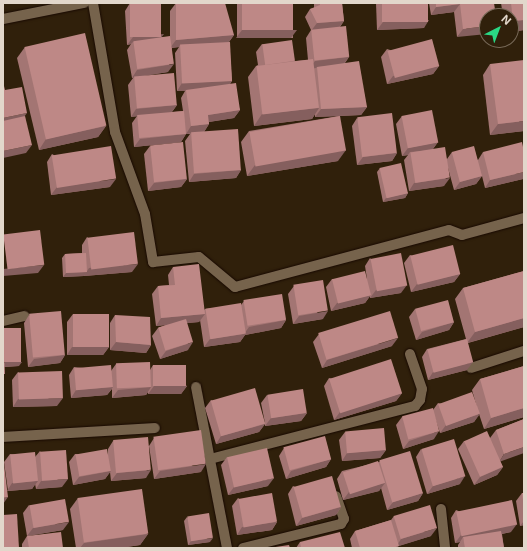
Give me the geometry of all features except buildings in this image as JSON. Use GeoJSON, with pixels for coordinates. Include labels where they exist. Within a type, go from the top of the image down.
{"type":"FeatureCollection","features":[{"type":"Feature","properties":{"kind":"street"},"geometry":{"type":"LineString","coordinates":[[3,19],[84,3]]}},
{"type":"Feature","properties":{"kind":"street"},"geometry":{"type":"LineString","coordinates":[[93,3],[115,132],[145,214],[153,262],[199,257],[235,287],[449,230],[462,235],[524,218]]}},
{"type":"Feature","properties":{"kind":"street"},"geometry":{"type":"LineString","coordinates":[[3,321],[24,316]]}},
{"type":"Feature","properties":{"kind":"street"},"geometry":{"type":"LineString","coordinates":[[471,368],[524,351]]}},
{"type":"Feature","properties":{"kind":"street"},"geometry":{"type":"LineString","coordinates":[[210,459],[412,408],[420,400],[422,389],[410,354]]}},
{"type":"Feature","properties":{"kind":"street"},"geometry":{"type":"LineString","coordinates":[[196,387],[227,548]]}},
{"type":"Feature","properties":{"kind":"street"},"geometry":{"type":"LineString","coordinates":[[3,437],[155,428]]}},
{"type":"Feature","properties":{"kind":"street"},"geometry":{"type":"LineString","coordinates":[[243,548],[342,524],[344,519],[336,496]]}},
{"type":"Feature","properties":{"kind":"street"},"geometry":{"type":"LineString","coordinates":[[441,509],[445,548]]}}]}
